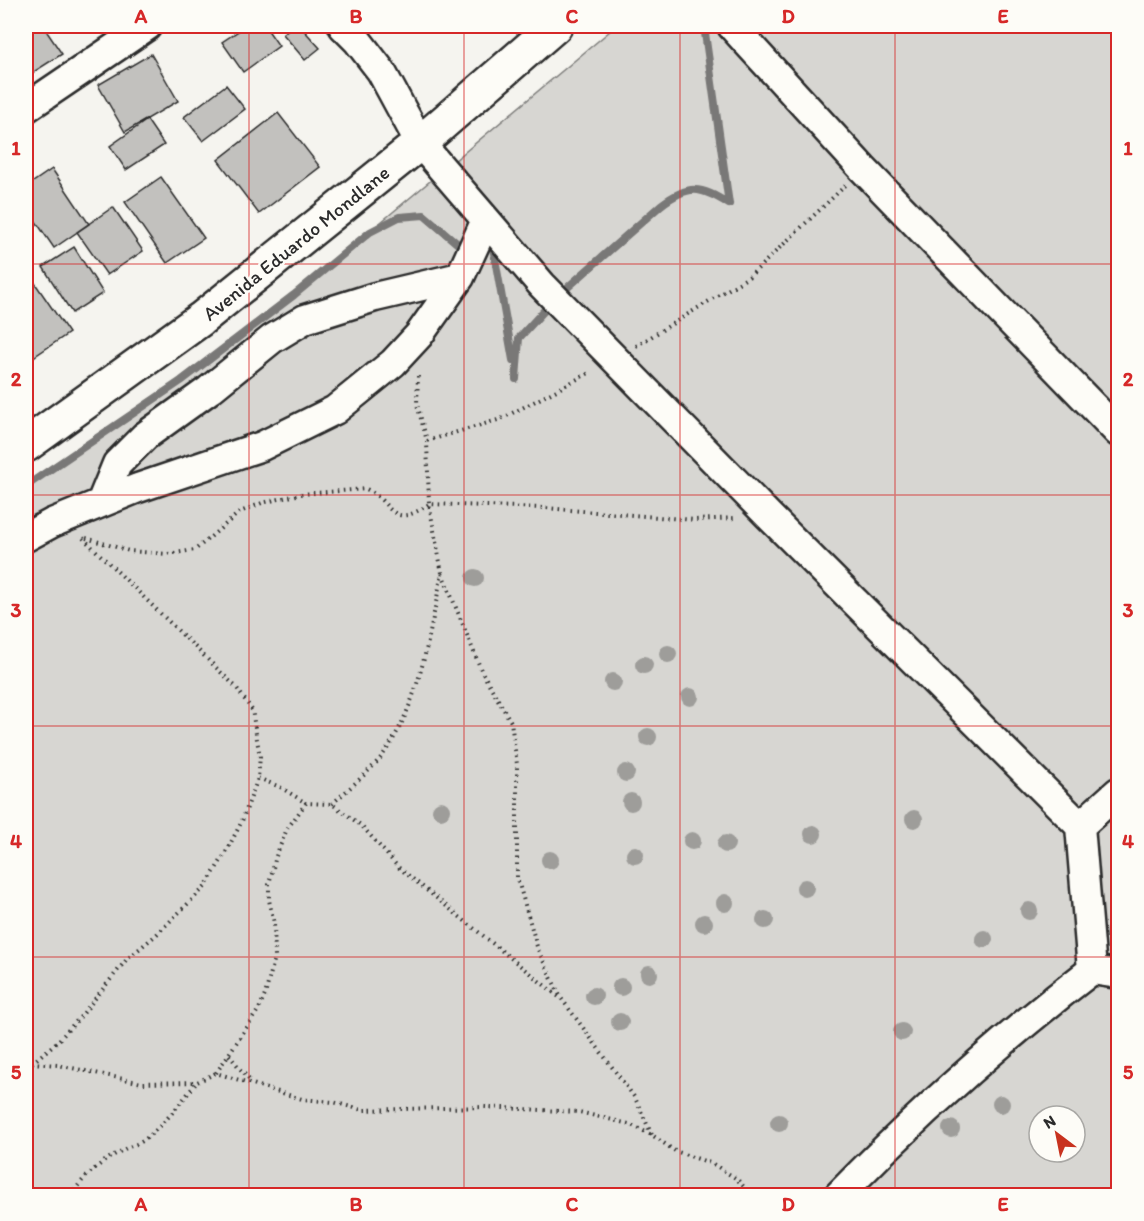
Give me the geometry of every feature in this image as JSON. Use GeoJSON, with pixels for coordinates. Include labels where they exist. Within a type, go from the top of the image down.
{"type":"FeatureCollection","features":[{"type":"Feature","properties":{"kind":"main road","name":"Avenida Eduardo Mondlane"},"geometry":{"type":"LineString","coordinates":[[26,445],[201,319],[420,143],[555,26]]}},
{"type":"Feature","properties":{"kind":"street"},"geometry":{"type":"LineString","coordinates":[[26,108],[147,26]]}},
{"type":"Feature","properties":{"kind":"street"},"geometry":{"type":"LineString","coordinates":[[343,26],[381,71],[420,143],[542,285],[769,516],[1080,826],[1105,972],[1034,1014],[885,1147],[838,1196]]}},
{"type":"Feature","properties":{"kind":"street"},"geometry":{"type":"LineString","coordinates":[[732,26],[863,169],[1119,432]]}},
{"type":"Feature","properties":{"kind":"street"},"geometry":{"type":"LineString","coordinates":[[26,537],[101,502],[262,446],[335,410],[393,363],[418,335],[460,278],[486,220]]}},
{"type":"Feature","properties":{"kind":"street"},"geometry":{"type":"LineString","coordinates":[[101,502],[117,464],[145,436],[209,390],[272,339],[305,319],[375,297],[460,278]]}},
{"type":"Feature","properties":{"kind":"street"},"geometry":{"type":"LineString","coordinates":[[1080,826],[1119,792]]}},
{"type":"Feature","properties":{"kind":"path"},"geometry":{"type":"LineString","coordinates":[[427,441],[501,419],[614,359],[750,276],[863,169]]}},
{"type":"Feature","properties":{"kind":"path"},"geometry":{"type":"LineString","coordinates":[[418,335],[417,404],[427,441],[429,504],[442,573],[482,672],[511,722],[518,764],[517,878],[538,950],[561,998],[635,1098],[652,1135]]}},
{"type":"Feature","properties":{"kind":"path"},"geometry":{"type":"LineString","coordinates":[[26,1065],[57,1041],[81,1016],[127,959],[205,887],[242,821],[258,778],[260,757],[252,710],[236,687],[81,537],[129,551],[166,554],[195,550],[240,512],[262,503],[301,494],[366,489],[374,492],[393,513],[406,516],[418,512],[429,504],[545,508],[695,520],[769,516]]}},
{"type":"Feature","properties":{"kind":"path"},"geometry":{"type":"LineString","coordinates":[[332,804],[384,753],[412,700],[442,573]]}},
{"type":"Feature","properties":{"kind":"path"},"geometry":{"type":"LineString","coordinates":[[258,778],[280,787],[306,803],[332,804],[362,826],[398,867],[561,998]]}},
{"type":"Feature","properties":{"kind":"path"},"geometry":{"type":"LineString","coordinates":[[71,1196],[78,1183],[98,1166],[123,1150],[142,1142],[156,1130],[197,1082],[216,1073],[260,1009],[275,957],[269,884],[276,856],[287,829],[306,803]]}},
{"type":"Feature","properties":{"kind":"path"},"geometry":{"type":"LineString","coordinates":[[229,1055],[251,1083]]}},
{"type":"Feature","properties":{"kind":"path"},"geometry":{"type":"LineString","coordinates":[[31,1063],[68,1067],[142,1083],[197,1082]]}},
{"type":"Feature","properties":{"kind":"path"},"geometry":{"type":"LineString","coordinates":[[216,1073],[302,1099],[333,1102],[362,1110],[484,1107],[579,1112],[630,1124],[652,1135],[675,1151],[713,1164],[737,1179],[752,1196]]}},
{"type":"Feature","properties":{"kind":"shaded area"},"geometry":{"type":"Polygon","coordinates":[[[616,26],[1118,26],[1118,1195],[26,1196],[26,486],[177,384],[339,257],[616,26]]]}},
{"type":"Feature","properties":{"kind":"building"},"geometry":{"type":"Polygon","coordinates":[[[26,26],[43,26],[62,54],[29,75],[26,70],[26,26]]]}},
{"type":"Feature","properties":{"kind":"building"},"geometry":{"type":"Polygon","coordinates":[[[246,26],[265,26],[279,46],[243,72],[222,42],[246,26]]]}},
{"type":"Feature","properties":{"kind":"building"},"geometry":{"type":"Polygon","coordinates":[[[292,26],[300,26],[320,48],[305,60],[283,34],[292,26]]]}},
{"type":"Feature","properties":{"kind":"building"},"geometry":{"type":"Polygon","coordinates":[[[431,26],[448,26],[446,31],[431,26]]]}},
{"type":"Feature","properties":{"kind":"building"},"geometry":{"type":"Polygon","coordinates":[[[151,54],[178,101],[125,132],[98,85],[151,54]]]}},
{"type":"Feature","properties":{"kind":"building"},"geometry":{"type":"Polygon","coordinates":[[[226,85],[245,109],[203,141],[184,117],[226,85]]]}},
{"type":"Feature","properties":{"kind":"building"},"geometry":{"type":"Polygon","coordinates":[[[278,113],[320,167],[259,214],[218,160],[278,113]]]}},
{"type":"Feature","properties":{"kind":"building"},"geometry":{"type":"Polygon","coordinates":[[[147,120],[164,145],[126,170],[110,146],[147,120]]]}},
{"type":"Feature","properties":{"kind":"building"},"geometry":{"type":"Polygon","coordinates":[[[52,169],[89,224],[54,248],[26,207],[26,187],[52,169]]]}},
{"type":"Feature","properties":{"kind":"building"},"geometry":{"type":"Polygon","coordinates":[[[161,177],[204,238],[167,263],[125,202],[161,177]]]}},
{"type":"Feature","properties":{"kind":"building"},"geometry":{"type":"Polygon","coordinates":[[[113,207],[143,251],[107,275],[77,232],[113,207]]]}},
{"type":"Feature","properties":{"kind":"building"},"geometry":{"type":"Polygon","coordinates":[[[74,247],[103,293],[72,313],[43,267],[74,247]]]}},
{"type":"Feature","properties":{"kind":"building"},"geometry":{"type":"Polygon","coordinates":[[[26,270],[69,333],[32,358],[26,349],[26,270]]]}},
{"type":"Feature","properties":{"kind":"waterway"},"geometry":{"type":"LineString","coordinates":[[704,26],[729,204]]}},
{"type":"Feature","properties":{"kind":"waterway"},"geometry":{"type":"LineString","coordinates":[[559,295],[661,205],[679,193],[702,191],[729,204]]}},
{"type":"Feature","properties":{"kind":"waterway"},"geometry":{"type":"LineString","coordinates":[[26,486],[181,381],[294,295],[370,232],[399,217],[424,215],[459,245]]}},
{"type":"Feature","properties":{"kind":"waterway"},"geometry":{"type":"LineString","coordinates":[[492,242],[513,360]]}},
{"type":"Feature","properties":{"kind":"waterway"},"geometry":{"type":"LineString","coordinates":[[516,379],[519,338],[551,303]]}}]}
